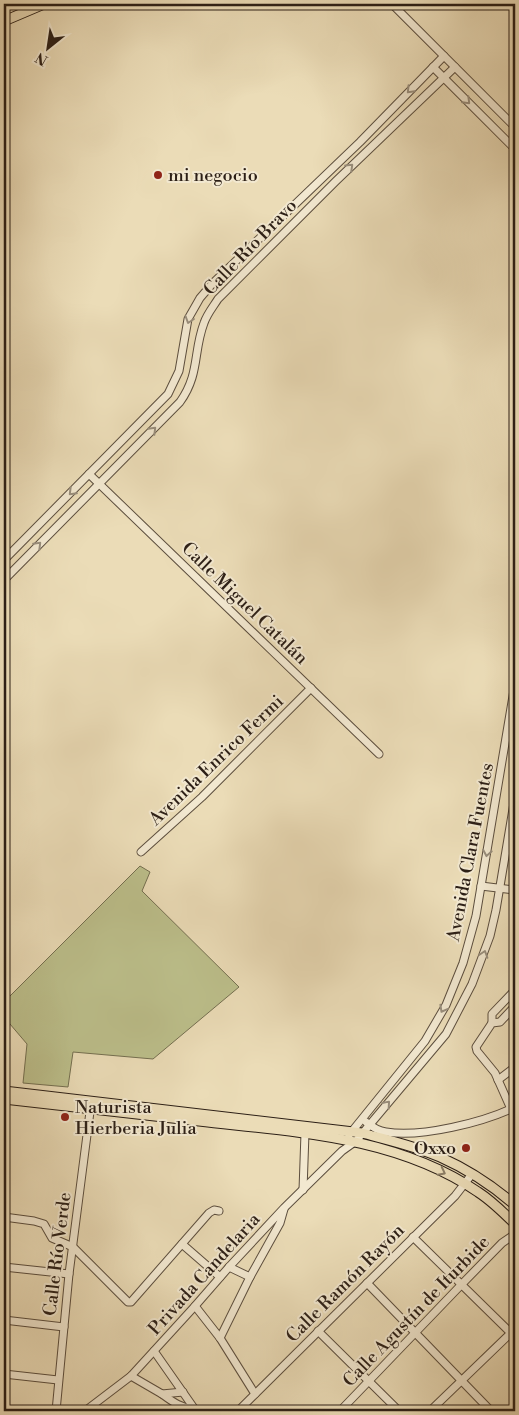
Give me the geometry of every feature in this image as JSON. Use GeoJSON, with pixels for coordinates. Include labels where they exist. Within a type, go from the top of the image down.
{"type":"FeatureCollection","features":[{"type":"Feature","properties":{"kind":"main road"},"geometry":{"type":"LineString","coordinates":[[4,20],[44,4]]}},
{"type":"Feature","properties":{"kind":"main road"},"geometry":{"type":"LineString","coordinates":[[4,1091],[91,1105],[305,1134],[349,1136],[362,1133],[424,1151],[446,1160],[472,1174],[515,1205]]}},
{"type":"Feature","properties":{"kind":"main road"},"geometry":{"type":"LineString","coordinates":[[4,1099],[91,1105],[349,1136],[356,1141],[407,1156],[441,1170],[495,1204],[515,1224]]}},
{"type":"Feature","properties":{"kind":"street"},"geometry":{"type":"LineString","coordinates":[[392,4],[515,127]]}},
{"type":"Feature","properties":{"kind":"street","name":"Calle Río Bravo"},"geometry":{"type":"LineString","coordinates":[[4,560],[168,394],[179,371],[188,319],[200,298],[220,276],[328,173],[444,56]]}},
{"type":"Feature","properties":{"kind":"street"},"geometry":{"type":"LineString","coordinates":[[433,67],[515,149]]}},
{"type":"Feature","properties":{"kind":"street","name":"Calle Río Bravo"},"geometry":{"type":"LineString","coordinates":[[4,580],[169,414],[184,396],[195,369],[204,323],[208,313],[218,299],[336,181],[455,67]]}},
{"type":"Feature","properties":{"kind":"street"},"geometry":{"type":"LineString","coordinates":[[328,173],[336,181]]}},
{"type":"Feature","properties":{"kind":"street","name":"Calle Miguel Catalán"},"geometry":{"type":"LineString","coordinates":[[89,474],[379,754]]}},
{"type":"Feature","properties":{"kind":"street","name":"Avenida Clara Fuentes"},"geometry":{"type":"LineString","coordinates":[[349,1136],[425,1041],[446,1006],[457,980],[469,946],[476,916],[515,684]]}},
{"type":"Feature","properties":{"kind":"street","name":"Avenida Enrico Fermi"},"geometry":{"type":"LineString","coordinates":[[141,852],[202,797],[311,688]]}},
{"type":"Feature","properties":{"kind":"street","name":"Avenida Clara Fuentes"},"geometry":{"type":"LineString","coordinates":[[356,1141],[440,1041],[460,1009],[480,966],[490,936],[515,797]]}},
{"type":"Feature","properties":{"kind":"street"},"geometry":{"type":"LineString","coordinates":[[481,886],[515,890]]}},
{"type":"Feature","properties":{"kind":"street"},"geometry":{"type":"LineString","coordinates":[[361,1119],[369,1125],[386,1132],[416,1133],[461,1125],[495,1116],[513,1108],[495,1073],[476,1048],[476,1044],[492,1023],[492,1014],[515,990]]}},
{"type":"Feature","properties":{"kind":"street"},"geometry":{"type":"LineString","coordinates":[[492,1023],[500,1022],[515,1006]]}},
{"type":"Feature","properties":{"kind":"street"},"geometry":{"type":"LineString","coordinates":[[498,1080],[515,1067]]}},
{"type":"Feature","properties":{"kind":"street","name":"Calle Río Verde"},"geometry":{"type":"LineString","coordinates":[[56,1411],[69,1274],[91,1105]]}},
{"type":"Feature","properties":{"kind":"street"},"geometry":{"type":"LineString","coordinates":[[303,1190],[305,1134]]}},
{"type":"Feature","properties":{"kind":"street","name":"Privada Candelaria"},"geometry":{"type":"LineString","coordinates":[[342,1151],[349,1136]]}},
{"type":"Feature","properties":{"kind":"street","name":"Privada Candelaria"},"geometry":{"type":"LineString","coordinates":[[85,1411],[131,1376],[284,1208],[342,1151],[356,1141]]}},
{"type":"Feature","properties":{"kind":"street","name":"Calle Ramón Rayón"},"geometry":{"type":"LineString","coordinates":[[238,1411],[413,1237],[465,1184],[472,1174]]}},
{"type":"Feature","properties":{"kind":"street"},"geometry":{"type":"LineString","coordinates":[[220,1338],[250,1277],[280,1223],[284,1208]]}},
{"type":"Feature","properties":{"kind":"street","name":"Privada Candelaria"},"geometry":{"type":"LineString","coordinates":[[73,1247],[128,1302],[131,1302],[209,1213],[214,1210],[219,1211]]}},
{"type":"Feature","properties":{"kind":"street"},"geometry":{"type":"LineString","coordinates":[[4,1217],[44,1224],[52,1238],[73,1247]]}},
{"type":"Feature","properties":{"kind":"street","name":"Calle Agustín de Iturbide"},"geometry":{"type":"LineString","coordinates":[[340,1411],[502,1243],[515,1234]]}},
{"type":"Feature","properties":{"kind":"street"},"geometry":{"type":"LineString","coordinates":[[413,1237],[514,1333],[430,1411]]}},
{"type":"Feature","properties":{"kind":"street"},"geometry":{"type":"LineString","coordinates":[[182,1244],[220,1277]]}},
{"type":"Feature","properties":{"kind":"street"},"geometry":{"type":"LineString","coordinates":[[4,1267],[69,1274]]}},
{"type":"Feature","properties":{"kind":"street"},"geometry":{"type":"LineString","coordinates":[[229,1267],[250,1277]]}},
{"type":"Feature","properties":{"kind":"street"},"geometry":{"type":"LineString","coordinates":[[367,1283],[491,1411]]}},
{"type":"Feature","properties":{"kind":"street"},"geometry":{"type":"LineString","coordinates":[[196,1306],[220,1338],[255,1394]]}},
{"type":"Feature","properties":{"kind":"street"},"geometry":{"type":"LineString","coordinates":[[4,1320],[64,1327]]}},
{"type":"Feature","properties":{"kind":"street"},"geometry":{"type":"LineString","coordinates":[[318,1331],[399,1411]]}},
{"type":"Feature","properties":{"kind":"street"},"geometry":{"type":"LineString","coordinates":[[154,1351],[195,1410]]}},
{"type":"Feature","properties":{"kind":"street"},"geometry":{"type":"LineString","coordinates":[[4,1374],[58,1380]]}},
{"type":"Feature","properties":{"kind":"street"},"geometry":{"type":"LineString","coordinates":[[131,1376],[180,1406],[195,1410]]}},
{"type":"Feature","properties":{"kind":"street"},"geometry":{"type":"LineString","coordinates":[[162,1394],[182,1392]]}},
{"type":"Feature","properties":{"kind":"green space"},"geometry":{"type":"Polygon","coordinates":[[[140,866],[150,872],[142,891],[239,987],[153,1059],[73,1052],[68,1087],[23,1083],[27,1044],[4,1017],[4,1002],[140,866]]]}},
{"type":"Feature","properties":{"kind":"place","name":"mi negocio"},"geometry":{"type":"Point","coordinates":[158,175]}},
{"type":"Feature","properties":{"kind":"place","name":"Naturista Hierberia Julia"},"geometry":{"type":"Point","coordinates":[65,1117]}},
{"type":"Feature","properties":{"kind":"place","name":"Oxxo"},"geometry":{"type":"Point","coordinates":[466,1148]}}]}
